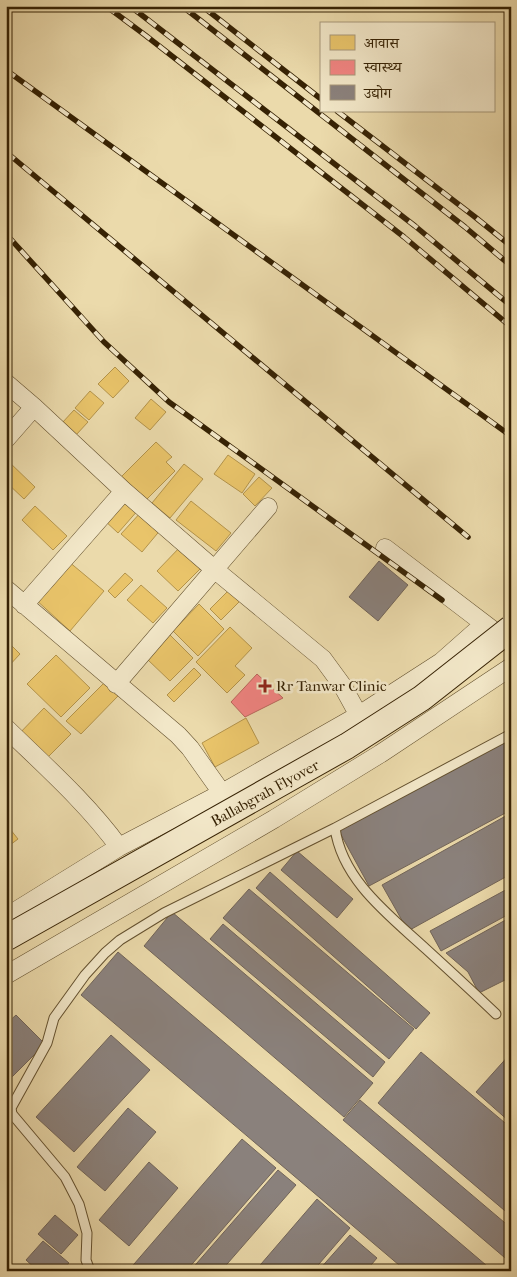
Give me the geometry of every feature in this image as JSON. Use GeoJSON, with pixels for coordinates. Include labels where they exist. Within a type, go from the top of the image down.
{"type":"FeatureCollection","features":[{"type":"Feature","properties":{"kind":"main road","name":"Ballabgrah Flyover"},"geometry":{"type":"LineString","coordinates":[[6,938],[347,746],[422,698],[511,628]]}},
{"type":"Feature","properties":{"kind":"street"},"geometry":{"type":"LineString","coordinates":[[6,383],[34,406],[124,491],[214,569],[323,658],[342,685],[380,754]]}},
{"type":"Feature","properties":{"kind":"street"},"geometry":{"type":"LineString","coordinates":[[6,439],[34,406]]}},
{"type":"Feature","properties":{"kind":"street"},"geometry":{"type":"LineString","coordinates":[[24,604],[124,491]]}},
{"type":"Feature","properties":{"kind":"street"},"geometry":{"type":"LineString","coordinates":[[116,684],[268,507]]}},
{"type":"Feature","properties":{"kind":"street"},"geometry":{"type":"LineString","coordinates":[[385,548],[511,644]]}},
{"type":"Feature","properties":{"kind":"street"},"geometry":{"type":"LineString","coordinates":[[6,589],[178,735],[190,748],[222,793]]}},
{"type":"Feature","properties":{"kind":"street"},"geometry":{"type":"LineString","coordinates":[[6,918],[120,847],[222,793],[359,715],[441,662],[484,624]]}},
{"type":"Feature","properties":{"kind":"street"},"geometry":{"type":"LineString","coordinates":[[6,975],[274,819],[380,754],[511,667]]}},
{"type":"Feature","properties":{"kind":"street"},"geometry":{"type":"LineString","coordinates":[[6,728],[88,808],[120,847]]}},
{"type":"Feature","properties":{"kind":"lane"},"geometry":{"type":"LineString","coordinates":[[90,1271],[86,1260],[87,1233],[80,1204],[65,1177],[12,1114],[11,1108],[47,1043],[54,1018],[85,975],[120,940],[164,913],[335,828],[511,734]]}},
{"type":"Feature","properties":{"kind":"lane"},"geometry":{"type":"LineString","coordinates":[[335,828],[337,841],[344,858],[358,882],[376,904],[496,1014]]}},
{"type":"Feature","properties":{"kind":"building: आवास"},"geometry":{"type":"Polygon","coordinates":[[[115,367],[129,381],[113,398],[98,384],[115,367]]]}},
{"type":"Feature","properties":{"kind":"building: आवास"},"geometry":{"type":"Polygon","coordinates":[[[90,391],[104,403],[89,420],[75,408],[90,391]]]}},
{"type":"Feature","properties":{"kind":"building: आवास"},"geometry":{"type":"Polygon","coordinates":[[[151,399],[166,412],[150,430],[135,418],[151,399]]]}},
{"type":"Feature","properties":{"kind":"building: आवास"},"geometry":{"type":"Polygon","coordinates":[[[74,410],[88,422],[76,435],[62,423],[74,410]]]}},
{"type":"Feature","properties":{"kind":"building: आवास"},"geometry":{"type":"Polygon","coordinates":[[[156,442],[172,457],[166,462],[175,471],[142,504],[118,480],[156,442]]]}},
{"type":"Feature","properties":{"kind":"building: आवास"},"geometry":{"type":"Polygon","coordinates":[[[228,455],[255,474],[242,493],[214,474],[228,455]]]}},
{"type":"Feature","properties":{"kind":"building: आवास"},"geometry":{"type":"Polygon","coordinates":[[[7,460],[35,487],[24,499],[6,482],[7,460]]]}},
{"type":"Feature","properties":{"kind":"building: आवास"},"geometry":{"type":"Polygon","coordinates":[[[184,464],[203,479],[170,518],[152,503],[184,464]]]}},
{"type":"Feature","properties":{"kind":"building: आवास"},"geometry":{"type":"Polygon","coordinates":[[[259,477],[272,488],[255,506],[243,494],[259,477]]]}},
{"type":"Feature","properties":{"kind":"building: आवास"},"geometry":{"type":"Polygon","coordinates":[[[123,496],[139,509],[118,533],[103,519],[123,496]]]}},
{"type":"Feature","properties":{"kind":"building: आवास"},"geometry":{"type":"Polygon","coordinates":[[[191,501],[231,533],[216,551],[176,520],[191,501]]]}},
{"type":"Feature","properties":{"kind":"building: आवास"},"geometry":{"type":"Polygon","coordinates":[[[35,506],[67,536],[53,550],[22,520],[35,506]]]}},
{"type":"Feature","properties":{"kind":"building: आवास"},"geometry":{"type":"Polygon","coordinates":[[[142,511],[162,528],[142,552],[121,534],[142,511]]]}},
{"type":"Feature","properties":{"kind":"building: आवास"},"geometry":{"type":"Polygon","coordinates":[[[182,545],[204,565],[178,591],[157,571],[182,545]]]}},
{"type":"Feature","properties":{"kind":"building: आवास"},"geometry":{"type":"Polygon","coordinates":[[[68,561],[104,591],[70,631],[34,598],[68,561]]]}},
{"type":"Feature","properties":{"kind":"building: आवास"},"geometry":{"type":"Polygon","coordinates":[[[125,573],[133,580],[115,598],[108,591],[125,573]]]}},
{"type":"Feature","properties":{"kind":"building: आवास"},"geometry":{"type":"Polygon","coordinates":[[[141,585],[167,608],[153,623],[127,600],[141,585]]]}},
{"type":"Feature","properties":{"kind":"building: आवास"},"geometry":{"type":"Polygon","coordinates":[[[231,588],[242,599],[221,620],[210,609],[231,588]]]}},
{"type":"Feature","properties":{"kind":"building: आवास"},"geometry":{"type":"Polygon","coordinates":[[[199,604],[224,629],[198,656],[173,631],[199,604]]]}},
{"type":"Feature","properties":{"kind":"building: आवास"},"geometry":{"type":"Polygon","coordinates":[[[230,627],[252,648],[235,666],[245,675],[227,693],[196,662],[230,627]]]}},
{"type":"Feature","properties":{"kind":"building: आवास"},"geometry":{"type":"Polygon","coordinates":[[[170,635],[193,658],[170,681],[147,659],[170,635]]]}},
{"type":"Feature","properties":{"kind":"building: आवास"},"geometry":{"type":"Polygon","coordinates":[[[9,643],[20,654],[6,669],[6,646],[9,643]]]}},
{"type":"Feature","properties":{"kind":"building: आवास"},"geometry":{"type":"Polygon","coordinates":[[[56,655],[90,688],[61,717],[27,684],[56,655]]]}},
{"type":"Feature","properties":{"kind":"building: आवास"},"geometry":{"type":"Polygon","coordinates":[[[194,668],[201,675],[174,702],[167,695],[194,668]]]}},
{"type":"Feature","properties":{"kind":"building: आवास"},"geometry":{"type":"Polygon","coordinates":[[[104,683],[118,696],[81,734],[66,721],[104,683]]]}},
{"type":"Feature","properties":{"kind":"building: आवास"},"geometry":{"type":"Polygon","coordinates":[[[44,708],[71,734],[43,762],[16,737],[44,708]]]}},
{"type":"Feature","properties":{"kind":"building: आवास"},"geometry":{"type":"Polygon","coordinates":[[[246,718],[259,743],[215,767],[202,743],[246,718]]]}},
{"type":"Feature","properties":{"kind":"building: आवास"},"geometry":{"type":"Polygon","coordinates":[[[6,824],[18,839],[6,848],[6,824]]]}},
{"type":"Feature","properties":{"kind":"building: स्वास्थ्य"},"geometry":{"type":"Polygon","coordinates":[[[257,674],[283,698],[245,717],[231,702],[257,674]]]}},
{"type":"Feature","properties":{"kind":"building: उद्योग"},"geometry":{"type":"Polygon","coordinates":[[[379,561],[408,585],[378,621],[349,597],[379,561]]]}},
{"type":"Feature","properties":{"kind":"building: उद्योग"},"geometry":{"type":"Polygon","coordinates":[[[511,738],[511,810],[369,886],[339,831],[511,738]]]}},
{"type":"Feature","properties":{"kind":"building: उद्योग"},"geometry":{"type":"Polygon","coordinates":[[[511,813],[511,874],[408,931],[382,885],[511,813]]]}},
{"type":"Feature","properties":{"kind":"building: उद्योग"},"geometry":{"type":"Polygon","coordinates":[[[297,851],[353,899],[337,918],[281,870],[297,851]]]}},
{"type":"Feature","properties":{"kind":"building: उद्योग"},"geometry":{"type":"Polygon","coordinates":[[[270,872],[430,1013],[416,1029],[256,888],[270,872]]]}},
{"type":"Feature","properties":{"kind":"building: उद्योग"},"geometry":{"type":"Polygon","coordinates":[[[511,887],[511,913],[441,951],[430,931],[511,887]]]}},
{"type":"Feature","properties":{"kind":"building: उद्योग"},"geometry":{"type":"Polygon","coordinates":[[[249,889],[414,1029],[389,1059],[223,918],[249,889]]]}},
{"type":"Feature","properties":{"kind":"building: उद्योग"},"geometry":{"type":"Polygon","coordinates":[[[172,912],[373,1083],[344,1117],[144,946],[172,912]]]}},
{"type":"Feature","properties":{"kind":"building: उद्योग"},"geometry":{"type":"Polygon","coordinates":[[[511,917],[511,977],[479,993],[468,972],[446,953],[511,917]]]}},
{"type":"Feature","properties":{"kind":"building: उद्योग"},"geometry":{"type":"Polygon","coordinates":[[[223,924],[385,1062],[373,1077],[210,939],[223,924]]]}},
{"type":"Feature","properties":{"kind":"building: उद्योग"},"geometry":{"type":"Polygon","coordinates":[[[118,952],[493,1271],[406,1271],[81,995],[118,952]]]}},
{"type":"Feature","properties":{"kind":"building: उद्योग"},"geometry":{"type":"Polygon","coordinates":[[[16,1015],[45,1044],[6,1083],[6,1024],[16,1015]]]}},
{"type":"Feature","properties":{"kind":"building: उद्योग"},"geometry":{"type":"Polygon","coordinates":[[[111,1035],[150,1070],[74,1152],[36,1117],[111,1035]]]}},
{"type":"Feature","properties":{"kind":"building: उद्योग"},"geometry":{"type":"Polygon","coordinates":[[[421,1052],[511,1128],[511,1216],[378,1103],[421,1052]]]}},
{"type":"Feature","properties":{"kind":"building: उद्योग"},"geometry":{"type":"Polygon","coordinates":[[[511,1053],[511,1123],[476,1092],[511,1053]]]}},
{"type":"Feature","properties":{"kind":"building: उद्योग"},"geometry":{"type":"Polygon","coordinates":[[[360,1100],[511,1228],[511,1263],[343,1120],[360,1100]]]}},
{"type":"Feature","properties":{"kind":"building: उद्योग"},"geometry":{"type":"Polygon","coordinates":[[[128,1108],[156,1132],[105,1191],[77,1167],[128,1108]]]}},
{"type":"Feature","properties":{"kind":"building: उद्योग"},"geometry":{"type":"Polygon","coordinates":[[[242,1139],[276,1168],[186,1271],[128,1271],[242,1139]]]}},
{"type":"Feature","properties":{"kind":"building: उद्योग"},"geometry":{"type":"Polygon","coordinates":[[[149,1162],[178,1188],[129,1246],[99,1220],[149,1162]]]}},
{"type":"Feature","properties":{"kind":"building: उद्योग"},"geometry":{"type":"Polygon","coordinates":[[[278,1170],[296,1185],[221,1271],[190,1271],[278,1170]]]}},
{"type":"Feature","properties":{"kind":"building: उद्योग"},"geometry":{"type":"Polygon","coordinates":[[[317,1199],[350,1228],[313,1271],[255,1271],[317,1199]]]}},
{"type":"Feature","properties":{"kind":"building: उद्योग"},"geometry":{"type":"Polygon","coordinates":[[[55,1215],[78,1235],[61,1254],[38,1234],[55,1215]]]}},
{"type":"Feature","properties":{"kind":"building: उद्योग"},"geometry":{"type":"Polygon","coordinates":[[[350,1235],[377,1258],[366,1271],[318,1271],[350,1235]]]}},
{"type":"Feature","properties":{"kind":"building: उद्योग"},"geometry":{"type":"Polygon","coordinates":[[[43,1241],[69,1263],[62,1271],[38,1271],[26,1260],[43,1241]]]}},
{"type":"Feature","properties":{"kind":"railway"},"geometry":{"type":"LineString","coordinates":[[106,6],[404,237],[511,327]]}},
{"type":"Feature","properties":{"kind":"railway"},"geometry":{"type":"LineString","coordinates":[[130,6],[415,226],[511,306]]}},
{"type":"Feature","properties":{"kind":"railway"},"geometry":{"type":"LineString","coordinates":[[182,6],[465,227],[511,266]]}},
{"type":"Feature","properties":{"kind":"railway"},"geometry":{"type":"LineString","coordinates":[[202,6],[320,98]]}},
{"type":"Feature","properties":{"kind":"railway"},"geometry":{"type":"LineString","coordinates":[[6,70],[511,436]]}},
{"type":"Feature","properties":{"kind":"railway"},"geometry":{"type":"LineString","coordinates":[[338,112],[511,246]]}},
{"type":"Feature","properties":{"kind":"railway"},"geometry":{"type":"LineString","coordinates":[[6,152],[468,537]]}},
{"type":"Feature","properties":{"kind":"railway"},"geometry":{"type":"LineString","coordinates":[[6,234],[104,342],[169,402],[442,600]]}},
{"type":"Feature","properties":{"kind":"place","name":"Rr Tanwar Clinic"},"geometry":{"type":"Point","coordinates":[265,686]}}]}
